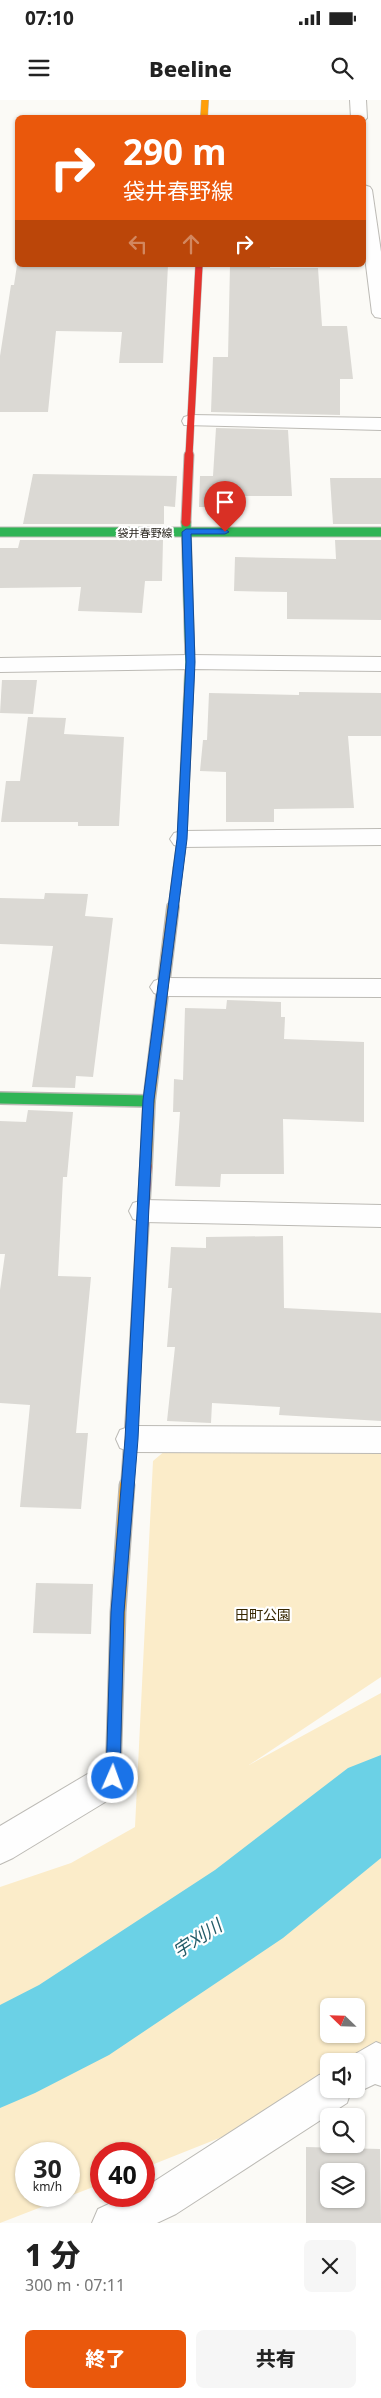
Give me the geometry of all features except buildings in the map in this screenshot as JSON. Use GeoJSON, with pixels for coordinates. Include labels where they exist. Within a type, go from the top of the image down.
{"type":"FeatureCollection","features":[{"type":"Feature","properties":{"kind":"street"},"geometry":{"type":"LineString","coordinates":[[204,115],[205,100]]}},
{"type":"Feature","properties":{"kind":"street"},"geometry":{"type":"LineString","coordinates":[[358,100],[359,115]]}},
{"type":"Feature","properties":{"kind":"street"},"geometry":{"type":"LineString","coordinates":[[366,198],[370,215],[381,313],[381,331]]}},
{"type":"Feature","properties":{"kind":"street"},"geometry":{"type":"LineString","coordinates":[[0,1846],[113,1778],[118,1612],[131,1439],[149,1100],[182,839],[190,662],[186,532],[199,267]]}},
{"type":"Feature","properties":{"kind":"street"},"geometry":{"type":"LineString","coordinates":[[191,421],[381,424]]}},
{"type":"Feature","properties":{"kind":"street","name":"袋井春野線"},"geometry":{"type":"LineString","coordinates":[[0,532],[381,532]]}},
{"type":"Feature","properties":{"kind":"street"},"geometry":{"type":"LineString","coordinates":[[0,666],[190,662],[381,664]]}},
{"type":"Feature","properties":{"kind":"street"},"geometry":{"type":"LineString","coordinates":[[182,839],[381,836]]}},
{"type":"Feature","properties":{"kind":"street"},"geometry":{"type":"LineString","coordinates":[[163,987],[381,988]]}},
{"type":"Feature","properties":{"kind":"street"},"geometry":{"type":"LineString","coordinates":[[0,1098],[149,1100]]}},
{"type":"Feature","properties":{"kind":"street"},"geometry":{"type":"LineString","coordinates":[[143,1211],[381,1216]]}},
{"type":"Feature","properties":{"kind":"street"},"geometry":{"type":"LineString","coordinates":[[131,1439],[381,1440]]}},
{"type":"Feature","properties":{"kind":"street"},"geometry":{"type":"LineString","coordinates":[[365,2068],[376,2061],[381,2067]]}},
{"type":"Feature","properties":{"kind":"street"},"geometry":{"type":"LineString","coordinates":[[112,2223],[162,2200],[320,2097]]}},
{"type":"Feature","properties":{"kind":"green space","name":"田町公園"},"geometry":{"type":"Polygon","coordinates":[[[166,1450],[381,1453],[381,1677],[249,1765],[381,1693],[381,2044],[365,2057],[365,2053],[320,2053],[320,2096],[315,2100],[155,2164],[155,2142],[90,2142],[90,2188],[80,2192],[80,2142],[15,2142],[15,2207],[41,2207],[0,2223],[0,1887],[71,1863],[135,1827],[153,1461],[166,1450]]]}},
{"type":"Feature","properties":{"kind":"waterway","name":"宇刈川"},"geometry":{"type":"LineString","coordinates":[[0,2058],[74,2020],[249,1904],[381,1800]]}},
{"type":"Feature","properties":{"kind":"traffic: fast"},"geometry":{"type":"LineString","coordinates":[[178,868],[182,839],[190,662],[186,522]]}},
{"type":"Feature","properties":{"kind":"traffic: fast"},"geometry":{"type":"LineString","coordinates":[[0,532],[381,532]]}},
{"type":"Feature","properties":{"kind":"traffic: fast"},"geometry":{"type":"LineString","coordinates":[[0,1098],[149,1101]]}},
{"type":"Feature","properties":{"kind":"traffic: slow"},"geometry":{"type":"LineString","coordinates":[[204,115],[205,100]]}},
{"type":"Feature","properties":{"kind":"traffic: slow"},"geometry":{"type":"LineString","coordinates":[[146,1166],[149,1101],[178,868]]}},
{"type":"Feature","properties":{"kind":"traffic: slow"},"geometry":{"type":"LineString","coordinates":[[113,1778],[118,1612],[132,1413]]}},
{"type":"Feature","properties":{"kind":"traffic: jam"},"geometry":{"type":"LineString","coordinates":[[186,522],[199,267]]}},
{"type":"Feature","properties":{"kind":"traffic: jam"},"geometry":{"type":"LineString","coordinates":[[132,1413],[146,1166]]}},
{"type":"Feature","properties":{"kind":"route"},"geometry":{"type":"LineString","coordinates":[[113,1778],[118,1612],[131,1439],[149,1100],[182,839],[190,662],[186,532],[225,532]]}}]}
